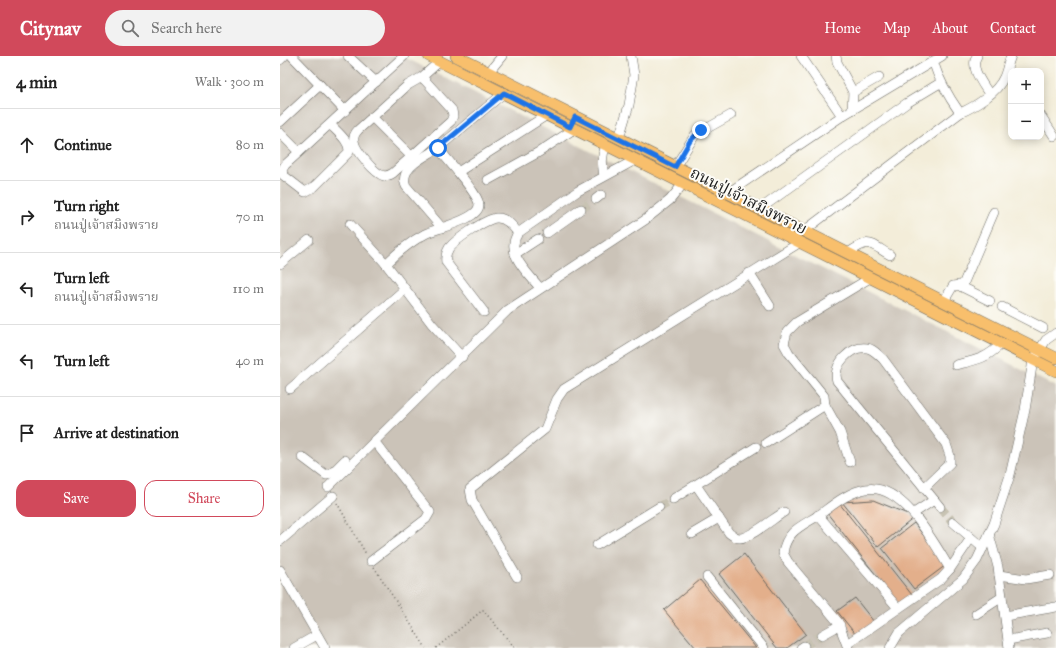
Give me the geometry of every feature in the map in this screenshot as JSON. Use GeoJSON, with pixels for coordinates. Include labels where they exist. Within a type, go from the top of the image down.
{"type":"FeatureCollection","features":[{"type":"Feature","properties":{"kind":"main road","name":"ถนนปู่เจ้าสมิงพราย"},"geometry":{"type":"LineString","coordinates":[[429,56],[1056,371]]}},
{"type":"Feature","properties":{"kind":"main road","name":"ถนนปู่เจ้าสมิงพราย"},"geometry":{"type":"LineString","coordinates":[[456,56],[1056,358]]}},
{"type":"Feature","properties":{"kind":"main road"},"geometry":{"type":"LineString","coordinates":[[572,128],[575,117]]}},
{"type":"Feature","properties":{"kind":"main road"},"geometry":{"type":"LineString","coordinates":[[683,184],[688,173]]}},
{"type":"Feature","properties":{"kind":"street"},"geometry":{"type":"LineString","coordinates":[[280,60],[284,56]]}},
{"type":"Feature","properties":{"kind":"street"},"geometry":{"type":"LineString","coordinates":[[292,56],[345,111]]}},
{"type":"Feature","properties":{"kind":"street"},"geometry":{"type":"LineString","coordinates":[[348,56],[376,82]]}},
{"type":"Feature","properties":{"kind":"street"},"geometry":{"type":"LineString","coordinates":[[330,124],[346,140],[349,147],[349,152],[314,187],[305,192],[283,175],[282,172],[285,165],[404,56]]}},
{"type":"Feature","properties":{"kind":"street"},"geometry":{"type":"LineString","coordinates":[[488,72],[502,56]]}},
{"type":"Feature","properties":{"kind":"street"},"geometry":{"type":"LineString","coordinates":[[619,138],[629,105],[634,75],[631,56]]}},
{"type":"Feature","properties":{"kind":"street"},"geometry":{"type":"LineString","coordinates":[[801,56],[842,116]]}},
{"type":"Feature","properties":{"kind":"street"},"geometry":{"type":"LineString","coordinates":[[836,56],[837,62],[853,92],[852,110]]}},
{"type":"Feature","properties":{"kind":"street"},"geometry":{"type":"LineString","coordinates":[[728,193],[842,116],[942,56]]}},
{"type":"Feature","properties":{"kind":"street"},"geometry":{"type":"LineString","coordinates":[[977,56],[974,60],[974,66],[989,94]]}},
{"type":"Feature","properties":{"kind":"street"},"geometry":{"type":"LineString","coordinates":[[1009,68],[1011,56]]}},
{"type":"Feature","properties":{"kind":"street"},"geometry":{"type":"LineString","coordinates":[[422,77],[452,110],[453,116],[451,120],[388,176],[378,173],[361,155],[354,142],[354,135],[408,85],[422,77],[440,61]]}},
{"type":"Feature","properties":{"kind":"street"},"geometry":{"type":"LineString","coordinates":[[933,61],[940,83],[960,113]]}},
{"type":"Feature","properties":{"kind":"street"},"geometry":{"type":"LineString","coordinates":[[804,231],[960,113],[971,108],[989,94],[1008,72]]}},
{"type":"Feature","properties":{"kind":"street"},"geometry":{"type":"LineString","coordinates":[[853,92],[879,77]]}},
{"type":"Feature","properties":{"kind":"street"},"geometry":{"type":"LineString","coordinates":[[760,209],[907,103],[940,83]]}},
{"type":"Feature","properties":{"kind":"street"},"geometry":{"type":"LineString","coordinates":[[280,122],[320,85]]}},
{"type":"Feature","properties":{"kind":"street"},"geometry":{"type":"LineString","coordinates":[[442,228],[404,180],[405,174],[409,168],[438,148],[504,93]]}},
{"type":"Feature","properties":{"kind":"street"},"geometry":{"type":"LineString","coordinates":[[458,172],[547,115]]}},
{"type":"Feature","properties":{"kind":"street"},"geometry":{"type":"LineString","coordinates":[[675,167],[695,135],[731,115]]}},
{"type":"Feature","properties":{"kind":"street"},"geometry":{"type":"LineString","coordinates":[[372,117],[411,156]]}},
{"type":"Feature","properties":{"kind":"street"},"geometry":{"type":"LineString","coordinates":[[1044,121],[1054,136]]}},
{"type":"Feature","properties":{"kind":"street"},"geometry":{"type":"LineString","coordinates":[[488,180],[539,152],[572,128]]}},
{"type":"Feature","properties":{"kind":"street"},"geometry":{"type":"LineString","coordinates":[[280,133],[299,152]]}},
{"type":"Feature","properties":{"kind":"street"},"geometry":{"type":"LineString","coordinates":[[604,176],[601,163],[602,154],[606,146]]}},
{"type":"Feature","properties":{"kind":"street"},"geometry":{"type":"LineString","coordinates":[[386,264],[403,248],[426,234],[464,220],[477,211],[480,206],[478,200],[458,172],[438,148]]}},
{"type":"Feature","properties":{"kind":"street"},"geometry":{"type":"LineString","coordinates":[[540,288],[515,254],[513,247],[514,239],[518,233],[604,176],[635,160]]}},
{"type":"Feature","properties":{"kind":"street"},"geometry":{"type":"LineString","coordinates":[[328,482],[374,441],[462,357],[503,314],[540,288],[645,220],[670,200],[683,184]]}},
{"type":"Feature","properties":{"kind":"street"},"geometry":{"type":"LineString","coordinates":[[547,233],[581,209]]}},
{"type":"Feature","properties":{"kind":"street"},"geometry":{"type":"LineString","coordinates":[[962,287],[994,212]]}},
{"type":"Feature","properties":{"kind":"street"},"geometry":{"type":"LineString","coordinates":[[484,312],[446,262],[445,256],[452,244],[483,223],[495,218],[505,219],[518,233]]}},
{"type":"Feature","properties":{"kind":"street"},"geometry":{"type":"LineString","coordinates":[[350,224],[386,264],[432,324],[462,357]]}},
{"type":"Feature","properties":{"kind":"street"},"geometry":{"type":"LineString","coordinates":[[515,254],[538,239]]}},
{"type":"Feature","properties":{"kind":"street"},"geometry":{"type":"LineString","coordinates":[[280,264],[309,240]]}},
{"type":"Feature","properties":{"kind":"street"},"geometry":{"type":"LineString","coordinates":[[848,253],[864,242],[870,243],[890,255]]}},
{"type":"Feature","properties":{"kind":"street"},"geometry":{"type":"LineString","coordinates":[[517,577],[472,500],[470,489],[545,429],[557,399],[564,389],[799,243]]}},
{"type":"Feature","properties":{"kind":"street"},"geometry":{"type":"LineString","coordinates":[[749,273],[770,306]]}},
{"type":"Feature","properties":{"kind":"street"},"geometry":{"type":"LineString","coordinates":[[850,462],[840,432],[825,405],[824,396],[789,353],[784,344],[784,338],[787,332],[797,322],[870,278]]}},
{"type":"Feature","properties":{"kind":"street"},"geometry":{"type":"LineString","coordinates":[[944,301],[953,286],[959,285],[990,301]]}},
{"type":"Feature","properties":{"kind":"street"},"geometry":{"type":"LineString","coordinates":[[290,389],[405,289]]}},
{"type":"Feature","properties":{"kind":"street"},"geometry":{"type":"LineString","coordinates":[[1002,307],[1043,328]]}},
{"type":"Feature","properties":{"kind":"street"},"geometry":{"type":"LineString","coordinates":[[890,648],[899,633],[963,579],[977,560],[989,534],[1010,474],[1025,410],[1033,360],[1046,340],[1056,333]]}},
{"type":"Feature","properties":{"kind":"street"},"geometry":{"type":"LineString","coordinates":[[956,365],[985,358],[1001,344]]}},
{"type":"Feature","properties":{"kind":"street"},"geometry":{"type":"LineString","coordinates":[[914,513],[937,503],[924,488],[837,380],[835,375],[836,367],[856,348],[873,350],[883,358],[946,444],[950,456],[950,463],[924,488]]}},
{"type":"Feature","properties":{"kind":"street"},"geometry":{"type":"LineString","coordinates":[[766,443],[825,405]]}},
{"type":"Feature","properties":{"kind":"street"},"geometry":{"type":"LineString","coordinates":[[371,561],[426,519],[430,512],[374,441]]}},
{"type":"Feature","properties":{"kind":"street"},"geometry":{"type":"LineString","coordinates":[[673,499],[756,447]]}},
{"type":"Feature","properties":{"kind":"street"},"geometry":{"type":"LineString","coordinates":[[302,457],[328,482]]}},
{"type":"Feature","properties":{"kind":"street"},"geometry":{"type":"LineString","coordinates":[[328,482],[333,472],[345,460]]}},
{"type":"Feature","properties":{"kind":"street"},"geometry":{"type":"LineString","coordinates":[[696,485],[729,533],[734,537],[742,538],[784,512]]}},
{"type":"Feature","properties":{"kind":"street"},"geometry":{"type":"LineString","coordinates":[[950,569],[914,513],[884,490],[873,488],[851,494],[789,535],[784,553],[788,562],[840,625],[847,646],[941,578],[950,569],[971,538]]}},
{"type":"Feature","properties":{"kind":"street"},"geometry":{"type":"LineString","coordinates":[[280,541],[333,496]]}},
{"type":"Feature","properties":{"kind":"street"},"geometry":{"type":"LineString","coordinates":[[597,545],[659,507]]}},
{"type":"Feature","properties":{"kind":"street"},"geometry":{"type":"LineString","coordinates":[[818,515],[898,608]]}},
{"type":"Feature","properties":{"kind":"street"},"geometry":{"type":"LineString","coordinates":[[692,534],[719,518]]}},
{"type":"Feature","properties":{"kind":"street"},"geometry":{"type":"LineString","coordinates":[[953,522],[983,548]]}},
{"type":"Feature","properties":{"kind":"street"},"geometry":{"type":"LineString","coordinates":[[989,534],[999,575],[1009,644],[1047,633]]}},
{"type":"Feature","properties":{"kind":"street"},"geometry":{"type":"LineString","coordinates":[[280,570],[325,648]]}},
{"type":"Feature","properties":{"kind":"street"},"geometry":{"type":"LineString","coordinates":[[999,575],[1026,579],[1050,576]]}},
{"type":"Feature","properties":{"kind":"street"},"geometry":{"type":"LineString","coordinates":[[707,577],[764,648]]}},
{"type":"Feature","properties":{"kind":"street"},"geometry":{"type":"LineString","coordinates":[[976,614],[1002,597]]}},
{"type":"Feature","properties":{"kind":"street"},"geometry":{"type":"LineString","coordinates":[[1005,616],[1056,607]]}},
{"type":"Feature","properties":{"kind":"street"},"geometry":{"type":"LineString","coordinates":[[822,635],[840,625]]}},
{"type":"Feature","properties":{"kind":"street"},"geometry":{"type":"LineString","coordinates":[[294,648],[317,635]]}},
{"type":"Feature","properties":{"kind":"path"},"geometry":{"type":"LineString","coordinates":[[436,648],[483,610],[515,648]]}},
{"type":"Feature","properties":{"kind":"shaded area"},"geometry":{"type":"Polygon","coordinates":[[[280,56],[402,56],[1056,387],[1056,648],[280,648],[280,56]]]}},
{"type":"Feature","properties":{"kind":"building"},"geometry":{"type":"Polygon","coordinates":[[[873,500],[915,517],[878,547],[842,502],[873,500]]]}},
{"type":"Feature","properties":{"kind":"building"},"geometry":{"type":"Polygon","coordinates":[[[839,503],[912,595],[899,604],[827,513],[839,503]]]}},
{"type":"Feature","properties":{"kind":"building"},"geometry":{"type":"Polygon","coordinates":[[[914,523],[946,565],[914,589],[882,548],[914,523]]]}},
{"type":"Feature","properties":{"kind":"building"},"geometry":{"type":"Polygon","coordinates":[[[744,554],[806,634],[787,648],[777,648],[719,574],[744,554]]]}},
{"type":"Feature","properties":{"kind":"building"},"geometry":{"type":"Polygon","coordinates":[[[700,580],[756,648],[696,648],[664,610],[700,580]]]}},
{"type":"Feature","properties":{"kind":"building"},"geometry":{"type":"Polygon","coordinates":[[[855,598],[874,622],[856,635],[837,611],[855,598]]]}},
{"type":"Feature","properties":{"kind":"tunnel"},"geometry":{"type":"LineString","coordinates":[[581,209],[596,199]]}},
{"type":"Feature","properties":{"kind":"tunnel"},"geometry":{"type":"LineString","coordinates":[[659,507],[673,499]]}},
{"type":"Feature","properties":{"kind":"tunnel"},"geometry":{"type":"LineString","coordinates":[[940,507],[953,522]]}},
{"type":"Feature","properties":{"kind":"tunnel"},"geometry":{"type":"LineString","coordinates":[[804,646],[822,635]]}},
{"type":"Feature","properties":{"kind":"route"},"geometry":{"type":"LineString","coordinates":[[438,148],[504,93],[570,127],[575,117],[675,167],[690,141],[701,130]]}}]}
